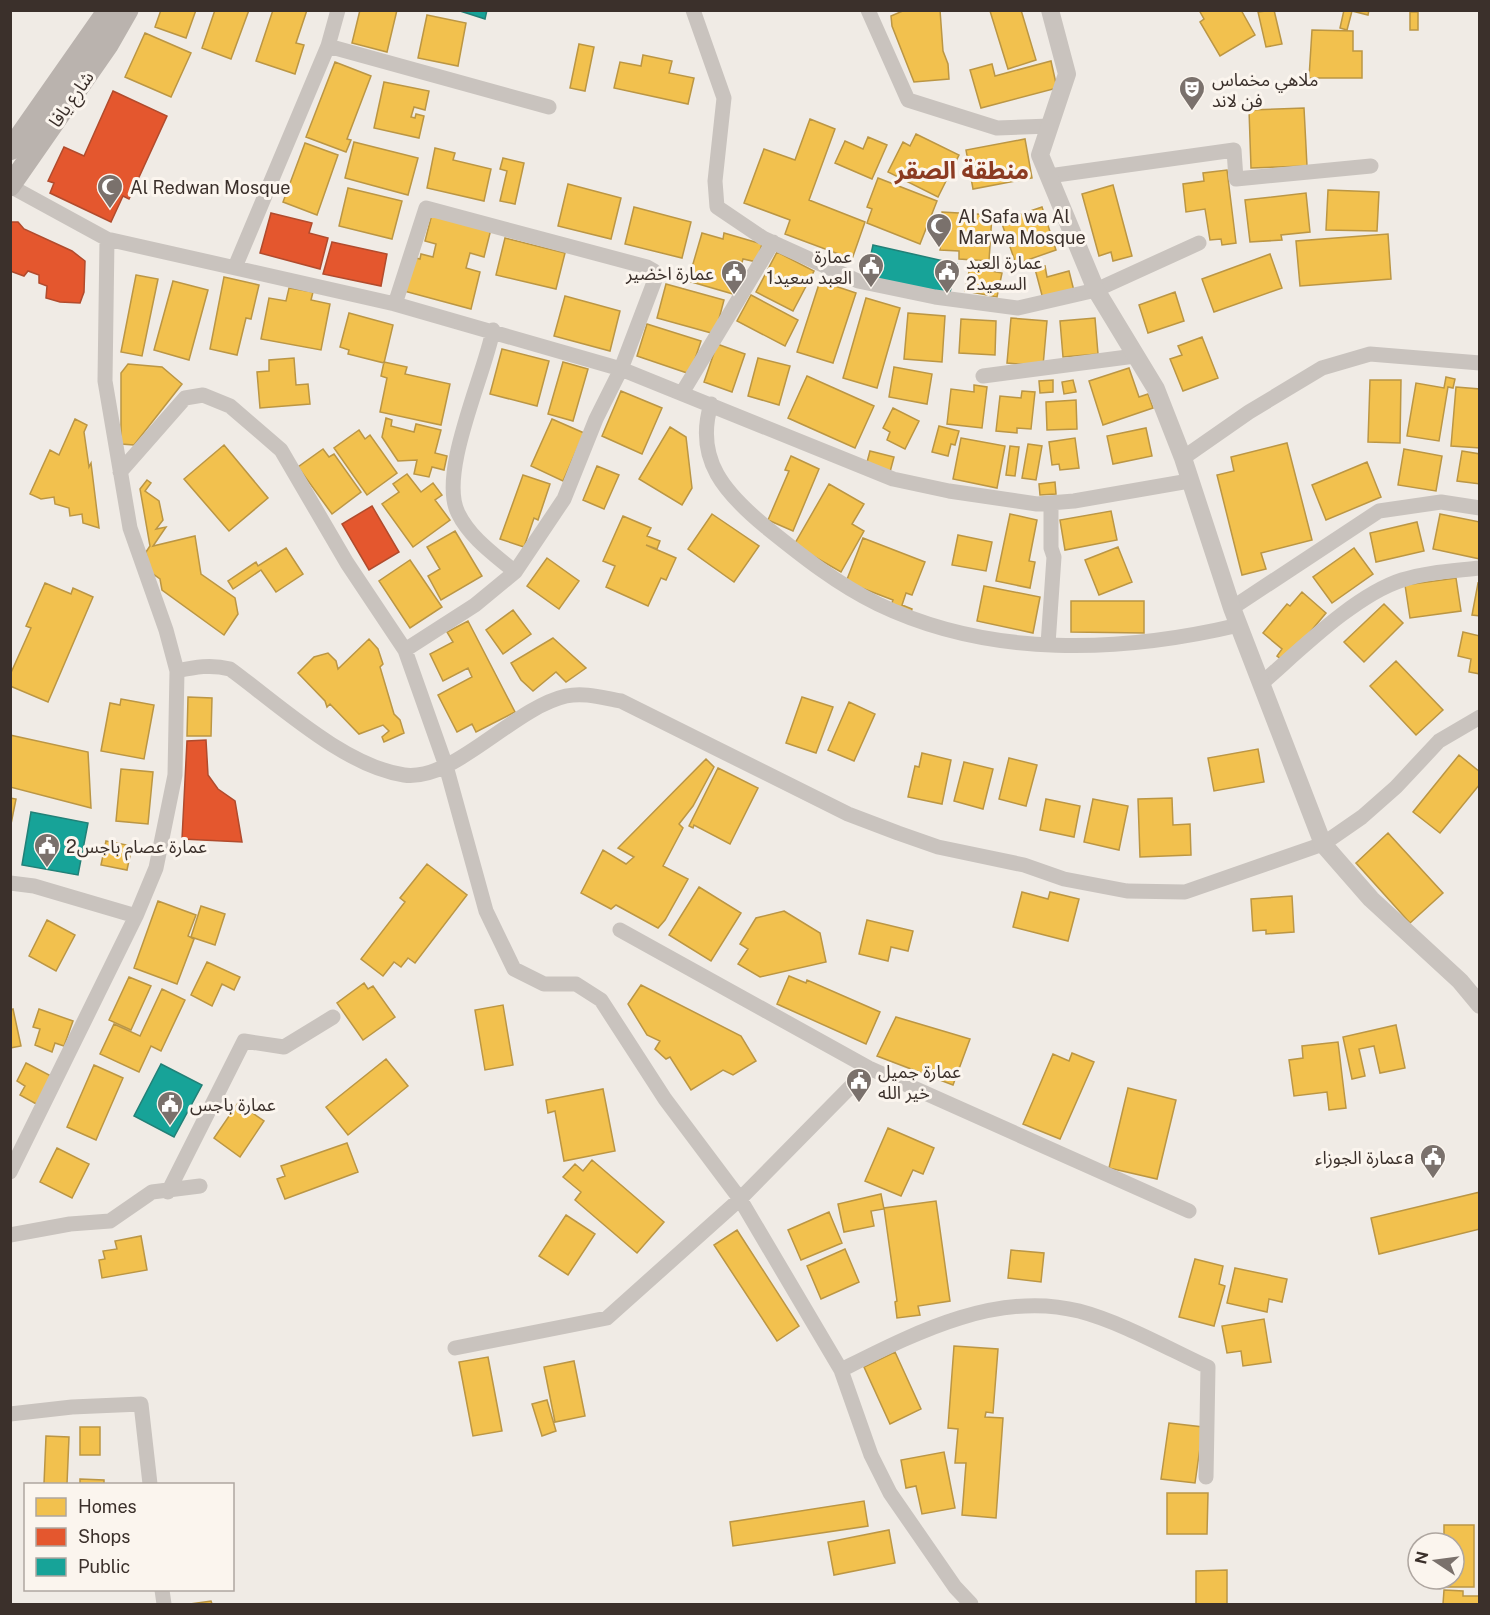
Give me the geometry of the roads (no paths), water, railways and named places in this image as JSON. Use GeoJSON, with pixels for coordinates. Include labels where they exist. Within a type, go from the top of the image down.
{"type":"FeatureCollection","features":[{"type":"Feature","properties":{"kind":"main road","name":"شارع يافا"},"geometry":{"type":"LineString","coordinates":[[10,150],[108,10]]}},
{"type":"Feature","properties":{"kind":"main road","name":"شارع يافا"},"geometry":{"type":"LineString","coordinates":[[11,186],[108,45],[128,10]]}},
{"type":"Feature","properties":{"kind":"street"},"geometry":{"type":"LineString","coordinates":[[235,267],[327,46],[338,10]]}},
{"type":"Feature","properties":{"kind":"street"},"geometry":{"type":"LineString","coordinates":[[693,10],[724,98],[715,181],[717,207],[773,242],[858,281],[935,297],[1018,308],[1096,290],[1199,243]]}},
{"type":"Feature","properties":{"kind":"street"},"geometry":{"type":"LineString","coordinates":[[868,10],[908,100],[998,128],[1050,126]]}},
{"type":"Feature","properties":{"kind":"street"},"geometry":{"type":"LineString","coordinates":[[1050,10],[1066,74],[1040,154],[1096,290],[1156,389],[1183,458],[1188,481],[1236,616],[1323,844],[1371,900],[1460,981],[1479,1005]]}},
{"type":"Feature","properties":{"kind":"street"},"geometry":{"type":"LineString","coordinates":[[327,46],[549,107]]}},
{"type":"Feature","properties":{"kind":"street"},"geometry":{"type":"LineString","coordinates":[[1049,176],[1233,150],[1236,179],[1371,166]]}},
{"type":"Feature","properties":{"kind":"street"},"geometry":{"type":"LineString","coordinates":[[11,186],[107,239],[395,304],[493,330],[621,369],[893,479],[1010,501],[1051,503],[1129,493],[1188,481]]}},
{"type":"Feature","properties":{"kind":"street"},"geometry":{"type":"LineString","coordinates":[[395,304],[426,208],[647,267],[654,271],[656,284],[621,369],[596,419],[564,500],[515,572],[475,605],[405,650]]}},
{"type":"Feature","properties":{"kind":"street"},"geometry":{"type":"LineString","coordinates":[[10,1172],[136,916],[156,868],[174,775],[177,671],[166,630],[130,528],[105,381],[107,239]]}},
{"type":"Feature","properties":{"kind":"street"},"geometry":{"type":"LineString","coordinates":[[682,393],[773,242]]}},
{"type":"Feature","properties":{"kind":"street"},"geometry":{"type":"LineString","coordinates":[[493,330],[490,348],[478,375],[453,479],[457,511],[472,534],[515,572]]}},
{"type":"Feature","properties":{"kind":"street"},"geometry":{"type":"LineString","coordinates":[[1183,458],[1249,412],[1322,368],[1370,354],[1479,363]]}},
{"type":"Feature","properties":{"kind":"street"},"geometry":{"type":"LineString","coordinates":[[983,376],[1135,356]]}},
{"type":"Feature","properties":{"kind":"street"},"geometry":{"type":"LineString","coordinates":[[120,472],[185,398],[203,395],[230,406],[281,450],[347,563],[405,650],[446,766],[486,911],[514,969],[544,984],[576,984],[602,1000],[665,1099],[740,1199],[841,1370],[871,1455],[890,1493],[955,1587],[971,1605]]}},
{"type":"Feature","properties":{"kind":"street"},"geometry":{"type":"LineString","coordinates":[[711,404],[706,438],[710,462],[720,484],[753,516],[819,570],[877,604],[929,626],[992,641],[1048,644],[1142,643],[1192,636],[1236,616],[1379,511],[1441,502],[1479,508]]}},
{"type":"Feature","properties":{"kind":"street"},"geometry":{"type":"LineString","coordinates":[[1048,644],[1054,557],[1051,548],[1051,503]]}},
{"type":"Feature","properties":{"kind":"street"},"geometry":{"type":"LineString","coordinates":[[1262,683],[1330,625],[1370,596],[1401,580],[1431,573],[1479,568]]}},
{"type":"Feature","properties":{"kind":"street"},"geometry":{"type":"LineString","coordinates":[[177,671],[208,666],[230,669],[345,753],[371,765],[405,775],[424,775],[446,766],[532,709],[567,696],[588,695],[621,701],[848,814],[938,847],[1024,866],[1064,879],[1128,891],[1185,892],[1323,844],[1362,817],[1396,787],[1439,741],[1479,717]]}},
{"type":"Feature","properties":{"kind":"street"},"geometry":{"type":"LineString","coordinates":[[10,883],[34,886],[136,916]]}},
{"type":"Feature","properties":{"kind":"street"},"geometry":{"type":"LineString","coordinates":[[620,930],[869,1068],[1189,1211]]}},
{"type":"Feature","properties":{"kind":"street"},"geometry":{"type":"LineString","coordinates":[[168,1192],[244,1041],[284,1047],[333,1017]]}},
{"type":"Feature","properties":{"kind":"street"},"geometry":{"type":"LineString","coordinates":[[455,1348],[607,1318],[740,1199],[869,1068]]}},
{"type":"Feature","properties":{"kind":"street"},"geometry":{"type":"LineString","coordinates":[[10,1235],[70,1224],[110,1221],[152,1192],[168,1192],[200,1186]]}},
{"type":"Feature","properties":{"kind":"street"},"geometry":{"type":"LineString","coordinates":[[841,1370],[900,1340],[956,1319],[1001,1308],[1048,1306],[1080,1311],[1208,1367],[1206,1477]]}},
{"type":"Feature","properties":{"kind":"street"},"geometry":{"type":"LineString","coordinates":[[10,1414],[72,1407],[141,1404],[150,1483]]}},
{"type":"Feature","properties":{"kind":"place","name":"ملاهي مخماس فن لاند"},"geometry":{"type":"Point","coordinates":[1192,112]}},
{"type":"Feature","properties":{"kind":"place","name":"Al Redwan Mosque"},"geometry":{"type":"Point","coordinates":[110,210]}},
{"type":"Feature","properties":{"kind":"place","name":"Al Safa wa Al Marwa Mosque"},"geometry":{"type":"Point","coordinates":[939,249]}},
{"type":"Feature","properties":{"kind":"place","name":"عمارة العبد سعيد1"},"geometry":{"type":"Point","coordinates":[871,289]}},
{"type":"Feature","properties":{"kind":"place","name":"عمارة العبد السعيد2"},"geometry":{"type":"Point","coordinates":[947,295]}},
{"type":"Feature","properties":{"kind":"place","name":"عمارة اخضير"},"geometry":{"type":"Point","coordinates":[734,296]}},
{"type":"Feature","properties":{"kind":"place","name":"عمارة عصام باجس2"},"geometry":{"type":"Point","coordinates":[47,869]}},
{"type":"Feature","properties":{"kind":"place","name":"عمارة جميل خير الله"},"geometry":{"type":"Point","coordinates":[859,1104]}},
{"type":"Feature","properties":{"kind":"place","name":"عمارة باجس"},"geometry":{"type":"Point","coordinates":[170,1127]}},
{"type":"Feature","properties":{"kind":"place","name":"عمارة الجوزاءa"},"geometry":{"type":"Point","coordinates":[1433,1180]}},
{"type":"Feature","properties":{"kind":"district","name":"منطقة الصقر"},"geometry":{"type":"Point","coordinates":[962,170]}}]}
